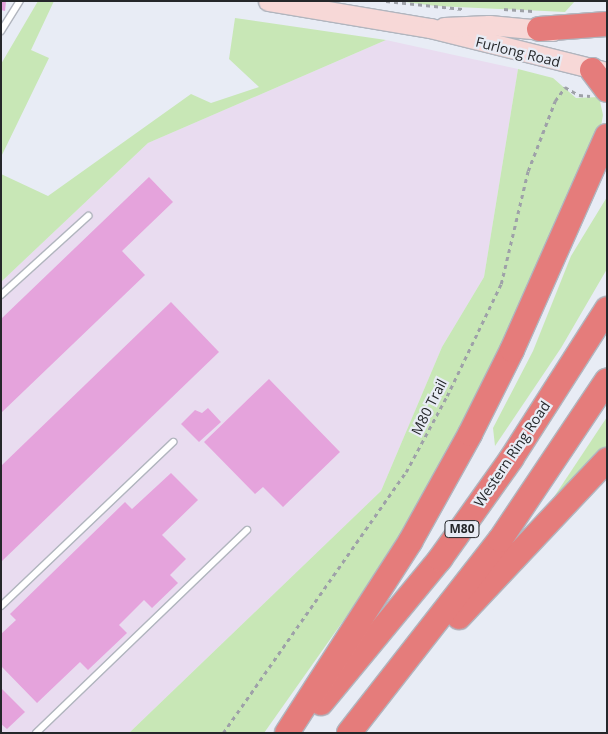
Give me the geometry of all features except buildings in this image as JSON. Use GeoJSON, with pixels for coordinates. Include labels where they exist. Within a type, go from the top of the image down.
{"type":"FeatureCollection","features":[{"type":"Feature","properties":{"kind":"highway"},"geometry":{"type":"LineString","coordinates":[[539,29],[607,24]]}},
{"type":"Feature","properties":{"kind":"highway"},"geometry":{"type":"LineString","coordinates":[[599,71],[602,92]]}},
{"type":"Feature","properties":{"kind":"highway"},"geometry":{"type":"LineString","coordinates":[[287,733],[410,542],[470,434],[556,251],[607,136]]}},
{"type":"Feature","properties":{"kind":"highway"},"geometry":{"type":"LineString","coordinates":[[556,251],[607,172]]}},
{"type":"Feature","properties":{"kind":"highway","name":"Western Ring Road"},"geometry":{"type":"LineString","coordinates":[[296,733],[440,559],[511,459],[607,310]]}},
{"type":"Feature","properties":{"kind":"highway","name":"M80"},"geometry":{"type":"LineString","coordinates":[[349,733],[500,540],[607,380]]}},
{"type":"Feature","properties":{"kind":"highway"},"geometry":{"type":"LineString","coordinates":[[357,733],[496,576],[607,460]]}},
{"type":"Feature","properties":{"kind":"main road","name":"Furlong Road"},"geometry":{"type":"LineString","coordinates":[[268,1],[430,28],[599,71]]}},
{"type":"Feature","properties":{"kind":"main road","name":"Furlong Road"},"geometry":{"type":"LineString","coordinates":[[430,28],[489,25],[607,36]]}},
{"type":"Feature","properties":{"kind":"lane"},"geometry":{"type":"LineString","coordinates":[[1,32],[20,1]]}},
{"type":"Feature","properties":{"kind":"lane"},"geometry":{"type":"LineString","coordinates":[[1,295],[88,216]]}},
{"type":"Feature","properties":{"kind":"lane"},"geometry":{"type":"LineString","coordinates":[[1,606],[173,442]]}},
{"type":"Feature","properties":{"kind":"lane"},"geometry":{"type":"LineString","coordinates":[[36,733],[247,530]]}},
{"type":"Feature","properties":{"kind":"path","name":"M80 Trail"},"geometry":{"type":"LineString","coordinates":[[223,733],[389,499],[442,404],[501,284],[528,171],[555,101],[565,86],[579,95],[602,92]]}},
{"type":"Feature","properties":{"kind":"shaded area"},"geometry":{"type":"Polygon","coordinates":[[[386,40],[518,69],[484,277],[442,347],[381,491],[129,733],[1,733],[1,282],[148,143],[386,40]]]}},
{"type":"Feature","properties":{"kind":"green space"},"geometry":{"type":"Polygon","coordinates":[[[38,1],[54,1],[31,50],[49,58],[1,157],[1,64],[38,1]]]}},
{"type":"Feature","properties":{"kind":"green space"},"geometry":{"type":"Polygon","coordinates":[[[397,1],[575,1],[565,12],[436,6],[397,1]]]}},
{"type":"Feature","properties":{"kind":"green space"},"geometry":{"type":"Polygon","coordinates":[[[235,18],[386,40],[148,143],[1,282],[1,174],[48,196],[191,94],[211,103],[259,87],[229,59],[235,18]]]}},
{"type":"Feature","properties":{"kind":"green space"},"geometry":{"type":"Polygon","coordinates":[[[518,69],[553,78],[576,98],[599,97],[603,115],[600,132],[465,430],[401,539],[264,733],[129,733],[381,491],[442,347],[484,277],[518,69]]]}},
{"type":"Feature","properties":{"kind":"green space"},"geometry":{"type":"Polygon","coordinates":[[[607,197],[607,269],[561,348],[495,446],[493,428],[533,351],[571,256],[607,197]]]}},
{"type":"Feature","properties":{"kind":"green space"},"geometry":{"type":"Polygon","coordinates":[[[607,417],[607,451],[534,527],[607,417]]]}}]}
